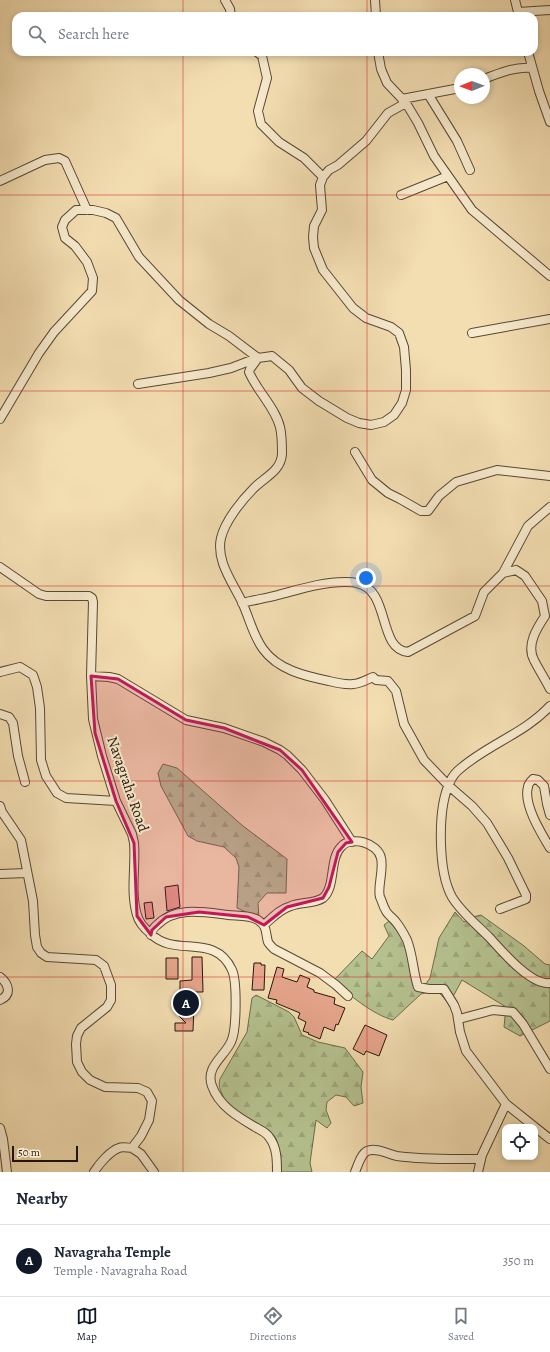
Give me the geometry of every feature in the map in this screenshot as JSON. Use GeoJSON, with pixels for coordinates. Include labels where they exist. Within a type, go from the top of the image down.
{"type":"FeatureCollection","features":[{"type":"Feature","properties":{"kind":"street"},"geometry":{"type":"LineString","coordinates":[[225,0],[230,12]]}},
{"type":"Feature","properties":{"kind":"street"},"geometry":{"type":"LineString","coordinates":[[375,0],[376,12]]}},
{"type":"Feature","properties":{"kind":"street"},"geometry":{"type":"LineString","coordinates":[[515,0],[518,12]]}},
{"type":"Feature","properties":{"kind":"street"},"geometry":{"type":"LineString","coordinates":[[534,12],[550,10]]}},
{"type":"Feature","properties":{"kind":"street"},"geometry":{"type":"LineString","coordinates":[[262,56],[267,78],[258,111],[262,124],[279,142],[304,158],[323,177]]}},
{"type":"Feature","properties":{"kind":"street"},"geometry":{"type":"LineString","coordinates":[[379,56],[381,69],[387,82],[404,101],[418,123],[434,156],[472,210],[550,276]]}},
{"type":"Feature","properties":{"kind":"street"},"geometry":{"type":"LineString","coordinates":[[529,56],[539,92],[550,122]]}},
{"type":"Feature","properties":{"kind":"street"},"geometry":{"type":"LineString","coordinates":[[490,77],[525,67],[532,68]]}},
{"type":"Feature","properties":{"kind":"street"},"geometry":{"type":"LineString","coordinates":[[138,384],[210,373],[231,368],[258,358],[272,356],[289,370],[302,388],[319,401],[347,418],[359,423],[371,425],[384,422],[394,414],[402,403],[406,390],[404,347],[399,333],[390,327],[366,318],[353,308],[323,270],[314,248],[313,237],[314,226],[322,210],[320,185],[323,177],[329,170],[338,165],[366,141],[388,113],[404,101],[428,94],[454,89]]}},
{"type":"Feature","properties":{"kind":"street"},"geometry":{"type":"LineString","coordinates":[[428,94],[456,141],[470,170]]}},
{"type":"Feature","properties":{"kind":"street"},"geometry":{"type":"LineString","coordinates":[[0,181],[45,160],[58,158],[65,162],[86,210]]}},
{"type":"Feature","properties":{"kind":"street"},"geometry":{"type":"LineString","coordinates":[[401,195],[448,176]]}},
{"type":"Feature","properties":{"kind":"street"},"geometry":{"type":"LineString","coordinates":[[0,419],[39,353],[54,332],[92,291],[93,278],[87,262],[75,246],[65,238],[62,227],[65,220],[76,210],[92,210],[116,218],[139,257],[179,300],[209,324],[229,336],[258,358]]}},
{"type":"Feature","properties":{"kind":"street"},"geometry":{"type":"LineString","coordinates":[[472,334],[550,319]]}},
{"type":"Feature","properties":{"kind":"street"},"geometry":{"type":"LineString","coordinates":[[258,358],[249,372],[252,380],[276,416],[280,428],[282,456],[280,464],[276,470],[255,487],[237,508],[224,528],[220,548],[222,563],[242,603],[256,640],[270,658],[293,672],[310,677],[346,684],[360,683],[373,677],[376,680],[388,681],[396,691],[404,724],[424,760],[488,823],[508,858],[526,895],[526,899],[500,909]]}},
{"type":"Feature","properties":{"kind":"street"},"geometry":{"type":"LineString","coordinates":[[355,452],[372,480],[388,494],[421,511],[428,511],[439,496],[456,482],[497,470],[550,476]]}},
{"type":"Feature","properties":{"kind":"street"},"geometry":{"type":"LineString","coordinates":[[242,603],[328,582],[358,582],[369,589],[377,599],[389,636],[395,647],[400,652],[408,652],[475,616],[484,592],[504,573],[528,526],[550,507]]}},
{"type":"Feature","properties":{"kind":"street","name":"Navagraha Road"},"geometry":{"type":"LineString","coordinates":[[0,567],[39,594],[46,596],[89,596],[92,598],[91,676],[93,719],[95,733],[116,801],[132,834],[134,843],[134,901],[137,916],[146,931],[152,935],[154,939],[178,946],[208,948],[220,954],[233,971],[235,1029],[228,1047],[214,1064],[210,1075],[211,1085],[217,1098],[228,1110],[270,1138],[275,1148],[277,1172]]}},
{"type":"Feature","properties":{"kind":"street"},"geometry":{"type":"LineString","coordinates":[[504,573],[516,570],[525,576],[542,601],[545,616],[535,631],[532,652],[533,659],[550,689]]}},
{"type":"Feature","properties":{"kind":"street"},"geometry":{"type":"LineString","coordinates":[[0,672],[20,667],[33,675],[37,687],[40,708],[41,760],[46,776],[57,792],[66,798],[116,801]]}},
{"type":"Feature","properties":{"kind":"street"},"geometry":{"type":"LineString","coordinates":[[0,677],[10,670]]}},
{"type":"Feature","properties":{"kind":"street"},"geometry":{"type":"LineString","coordinates":[[91,676],[118,679],[186,720],[224,728],[264,742],[280,750],[307,776],[325,800],[352,842]]}},
{"type":"Feature","properties":{"kind":"street"},"geometry":{"type":"LineString","coordinates":[[550,706],[525,728],[475,758],[460,769],[450,782],[442,809],[441,837],[443,873],[452,897],[516,967],[528,976],[546,984],[550,983]]}},
{"type":"Feature","properties":{"kind":"street"},"geometry":{"type":"LineString","coordinates":[[0,714],[9,717],[13,723],[18,756],[25,782]]}},
{"type":"Feature","properties":{"kind":"street"},"geometry":{"type":"LineString","coordinates":[[550,815],[544,786],[538,780],[533,779],[528,786],[527,799],[534,817],[550,848]]}},
{"type":"Feature","properties":{"kind":"street"},"geometry":{"type":"LineString","coordinates":[[0,806],[2,812],[21,840],[33,901],[35,936],[40,953],[48,957],[96,960],[104,966],[111,985],[111,1000],[108,1007],[81,1028],[77,1036],[76,1044],[77,1062],[82,1072],[90,1080],[105,1087],[138,1088],[147,1092],[152,1101],[149,1120],[141,1136],[132,1148]]}},
{"type":"Feature","properties":{"kind":"street"},"geometry":{"type":"LineString","coordinates":[[264,925],[287,907],[323,898],[329,887],[338,852],[346,843],[362,841],[376,849],[381,857],[381,880],[379,894],[386,912],[396,923],[406,939],[411,951],[412,966],[418,987],[444,989],[454,1005],[466,1051],[506,1104],[550,1139]]}},
{"type":"Feature","properties":{"kind":"street"},"geometry":{"type":"LineString","coordinates":[[0,874],[27,873]]}},
{"type":"Feature","properties":{"kind":"street"},"geometry":{"type":"LineString","coordinates":[[152,935],[152,929],[160,921],[166,916],[178,913],[199,912],[257,919],[264,925],[268,942],[274,949],[320,973],[348,996]]}},
{"type":"Feature","properties":{"kind":"street"},"geometry":{"type":"LineString","coordinates":[[0,977],[8,986],[7,995],[0,1000]]}},
{"type":"Feature","properties":{"kind":"street"},"geometry":{"type":"LineString","coordinates":[[458,1019],[493,1010],[513,1012],[523,1024],[550,1069]]}},
{"type":"Feature","properties":{"kind":"street"},"geometry":{"type":"LineString","coordinates":[[478,1172],[481,1159],[506,1104]]}},
{"type":"Feature","properties":{"kind":"street"},"geometry":{"type":"LineString","coordinates":[[0,1128],[3,1139],[7,1172]]}},
{"type":"Feature","properties":{"kind":"street"},"geometry":{"type":"LineString","coordinates":[[94,1172],[103,1161],[114,1151],[120,1148],[132,1148],[141,1154],[154,1172]]}},
{"type":"Feature","properties":{"kind":"street"},"geometry":{"type":"LineString","coordinates":[[355,1172],[366,1151],[375,1149],[409,1158],[481,1159]]}},
{"type":"Feature","properties":{"kind":"highlighted area"},"geometry":{"type":"Polygon","coordinates":[[[91,676],[118,679],[186,720],[224,728],[280,750],[302,770],[352,842],[346,843],[338,852],[329,887],[323,898],[287,907],[264,925],[248,917],[199,912],[166,917],[152,930],[151,935],[137,916],[134,843],[116,801],[95,733],[91,676]]]}},
{"type":"Feature","properties":{"kind":"green space"},"geometry":{"type":"Polygon","coordinates":[[[163,764],[177,768],[243,826],[287,859],[286,893],[267,893],[258,903],[259,918],[237,908],[239,867],[236,858],[224,847],[197,841],[188,836],[161,786],[158,773],[163,764]]]}},
{"type":"Feature","properties":{"kind":"green space"},"geometry":{"type":"Polygon","coordinates":[[[455,912],[464,922],[481,915],[524,946],[545,964],[550,965],[550,1021],[520,1036],[504,1027],[506,1007],[462,980],[449,1004],[437,990],[421,994],[393,1020],[378,1014],[362,1004],[346,992],[334,980],[362,951],[372,959],[389,936],[384,925],[389,921],[405,941],[413,968],[423,988],[430,978],[439,938],[455,912]]]}},
{"type":"Feature","properties":{"kind":"green space"},"geometry":{"type":"Polygon","coordinates":[[[256,995],[289,1012],[294,1017],[302,1035],[318,1042],[345,1048],[363,1072],[361,1087],[363,1103],[354,1106],[346,1097],[336,1095],[327,1102],[326,1110],[331,1123],[327,1128],[316,1120],[310,1163],[312,1172],[273,1172],[277,1144],[274,1135],[235,1110],[228,1104],[220,1089],[220,1079],[247,1032],[252,998],[256,995]]]}},
{"type":"Feature","properties":{"kind":"building"},"geometry":{"type":"Polygon","coordinates":[[[178,885],[180,907],[167,911],[165,887],[178,885]]]}},
{"type":"Feature","properties":{"kind":"building"},"geometry":{"type":"Polygon","coordinates":[[[152,902],[154,918],[146,919],[144,903],[152,902]]]}},
{"type":"Feature","properties":{"kind":"building"},"geometry":{"type":"Polygon","coordinates":[[[192,957],[202,957],[203,992],[180,992],[180,981],[192,980],[192,957]]]}},
{"type":"Feature","properties":{"kind":"building"},"geometry":{"type":"Polygon","coordinates":[[[166,958],[178,958],[178,979],[166,979],[166,958]]]}},
{"type":"Feature","properties":{"kind":"building"},"geometry":{"type":"Polygon","coordinates":[[[254,963],[261,963],[261,965],[265,965],[264,990],[252,990],[254,963]]]}},
{"type":"Feature","properties":{"kind":"building"},"geometry":{"type":"Polygon","coordinates":[[[277,967],[284,969],[282,977],[297,982],[300,975],[310,979],[307,987],[314,990],[314,992],[335,998],[334,1004],[345,1008],[338,1025],[336,1024],[334,1031],[324,1027],[320,1039],[308,1034],[309,1033],[303,1031],[306,1022],[298,1018],[300,1013],[276,1003],[277,1000],[268,998],[277,967]]]}},
{"type":"Feature","properties":{"kind":"building"},"geometry":{"type":"Polygon","coordinates":[[[180,992],[194,1005],[193,1031],[175,1031],[175,1023],[186,1023],[176,1013],[176,1006],[181,1000],[180,992]]]}},
{"type":"Feature","properties":{"kind":"building"},"geometry":{"type":"Polygon","coordinates":[[[365,1025],[387,1035],[379,1056],[366,1051],[364,1055],[353,1049],[365,1025]]]}},
{"type":"Feature","properties":{"kind":"place","name":"Navagraha Temple"},"geometry":{"type":"Point","coordinates":[186,1003]}}]}
